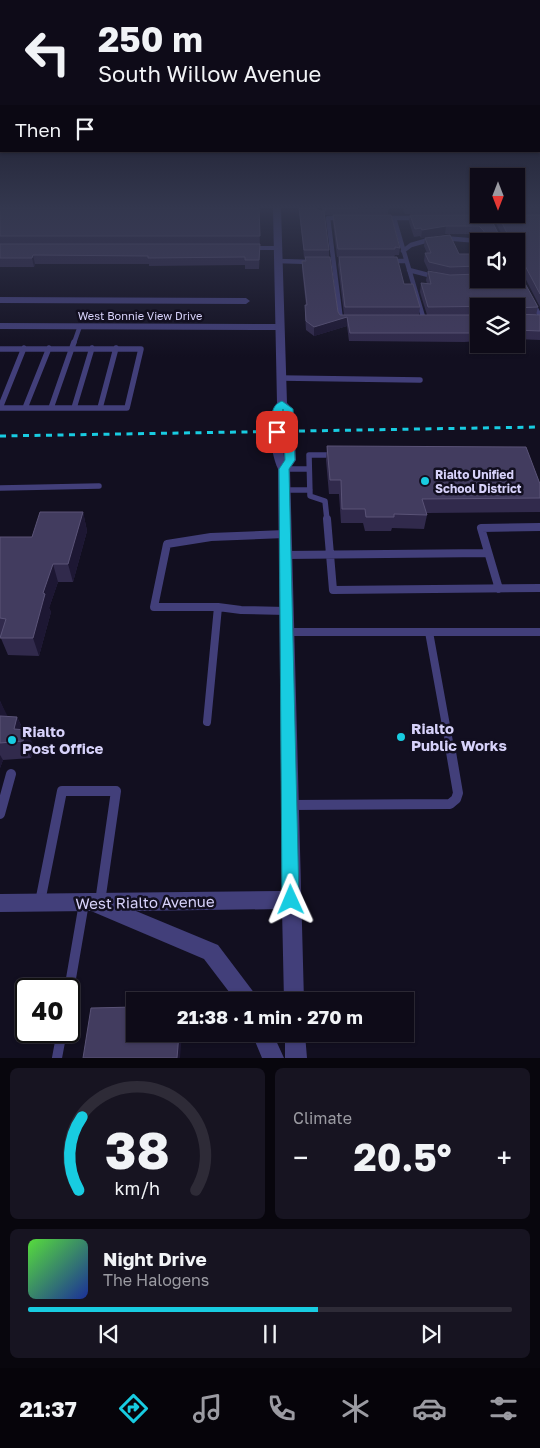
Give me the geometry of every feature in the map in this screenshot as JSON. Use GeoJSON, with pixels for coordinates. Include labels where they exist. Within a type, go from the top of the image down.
{"type":"FeatureCollection","features":[{"type":"Feature","properties":{"kind":"street"},"geometry":{"type":"LineString","coordinates":[[278,257],[282,404],[277,409],[277,432],[278,460],[284,469],[294,992]]}},
{"type":"Feature","properties":{"kind":"street"},"geometry":{"type":"LineString","coordinates":[[0,300],[246,301]]}},
{"type":"Feature","properties":{"kind":"street","name":"West Bonnie View Drive"},"geometry":{"type":"LineString","coordinates":[[0,326],[280,327]]}},
{"type":"Feature","properties":{"kind":"street","name":"West Rialto Avenue"},"geometry":{"type":"LineString","coordinates":[[0,903],[291,900]]}},
{"type":"Feature","properties":{"kind":"street"},"geometry":{"type":"LineString","coordinates":[[92,902],[210,952],[241,992]]}},
{"type":"Feature","properties":{"kind":"street"},"geometry":{"type":"LineString","coordinates":[[266,1042],[273,1058]]}},
{"type":"Feature","properties":{"kind":"street"},"geometry":{"type":"LineString","coordinates":[[295,1042],[296,1058]]}},
{"type":"Feature","properties":{"kind":"lane"},"geometry":{"type":"LineString","coordinates":[[333,257],[341,320],[350,320]]}},
{"type":"Feature","properties":{"kind":"lane"},"geometry":{"type":"LineString","coordinates":[[405,257],[424,320]]}},
{"type":"Feature","properties":{"kind":"lane"},"geometry":{"type":"LineString","coordinates":[[379,262],[406,261]]}},
{"type":"Feature","properties":{"kind":"lane"},"geometry":{"type":"LineString","coordinates":[[278,262],[317,262]]}},
{"type":"Feature","properties":{"kind":"lane"},"geometry":{"type":"LineString","coordinates":[[325,262],[343,262]]}},
{"type":"Feature","properties":{"kind":"lane"},"geometry":{"type":"LineString","coordinates":[[409,270],[440,277]]}},
{"type":"Feature","properties":{"kind":"lane"},"geometry":{"type":"LineString","coordinates":[[531,299],[540,316]]}},
{"type":"Feature","properties":{"kind":"lane"},"geometry":{"type":"LineString","coordinates":[[414,320],[433,320]]}},
{"type":"Feature","properties":{"kind":"lane"},"geometry":{"type":"LineString","coordinates":[[532,320],[540,320]]}},
{"type":"Feature","properties":{"kind":"lane"},"geometry":{"type":"LineString","coordinates":[[51,408],[80,326]]}},
{"type":"Feature","properties":{"kind":"lane"},"geometry":{"type":"LineString","coordinates":[[0,349],[24,348],[116,348],[141,349],[127,408],[0,408],[24,348]]}},
{"type":"Feature","properties":{"kind":"lane"},"geometry":{"type":"LineString","coordinates":[[25,408],[50,348]]}},
{"type":"Feature","properties":{"kind":"lane"},"geometry":{"type":"LineString","coordinates":[[74,408],[92,348]]}},
{"type":"Feature","properties":{"kind":"lane"},"geometry":{"type":"LineString","coordinates":[[100,408],[116,348]]}},
{"type":"Feature","properties":{"kind":"lane"},"geometry":{"type":"LineString","coordinates":[[281,378],[420,380]]}},
{"type":"Feature","properties":{"kind":"lane"},"geometry":{"type":"LineString","coordinates":[[347,455],[309,455],[310,496],[325,501],[333,590],[540,588]]}},
{"type":"Feature","properties":{"kind":"lane"},"geometry":{"type":"LineString","coordinates":[[284,469],[309,469]]}},
{"type":"Feature","properties":{"kind":"lane"},"geometry":{"type":"LineString","coordinates":[[0,488],[99,486]]}},
{"type":"Feature","properties":{"kind":"lane"},"geometry":{"type":"LineString","coordinates":[[284,490],[310,490]]}},
{"type":"Feature","properties":{"kind":"lane"},"geometry":{"type":"LineString","coordinates":[[498,589],[481,528],[540,527]]}},
{"type":"Feature","properties":{"kind":"lane"},"geometry":{"type":"LineString","coordinates":[[285,534],[211,537],[167,544],[154,607],[218,607],[241,610],[286,611]]}},
{"type":"Feature","properties":{"kind":"lane"},"geometry":{"type":"LineString","coordinates":[[285,555],[488,552]]}},
{"type":"Feature","properties":{"kind":"lane"},"geometry":{"type":"LineString","coordinates":[[207,722],[218,607]]}},
{"type":"Feature","properties":{"kind":"lane"},"geometry":{"type":"LineString","coordinates":[[286,632],[540,632]]}},
{"type":"Feature","properties":{"kind":"lane"},"geometry":{"type":"LineString","coordinates":[[289,805],[450,804],[456,799],[458,793],[429,632]]}},
{"type":"Feature","properties":{"kind":"lane"},"geometry":{"type":"LineString","coordinates":[[0,814],[11,774]]}},
{"type":"Feature","properties":{"kind":"lane"},"geometry":{"type":"LineString","coordinates":[[40,903],[62,791],[116,791],[92,902],[72,978]]}},
{"type":"Feature","properties":{"kind":"lane"},"geometry":{"type":"LineString","coordinates":[[58,1058],[60,1043]]}},
{"type":"Feature","properties":{"kind":"building"},"geometry":{"type":"Polygon","coordinates":[[[0,257],[32,257],[32,258],[0,257]]]}},
{"type":"Feature","properties":{"kind":"building"},"geometry":{"type":"Polygon","coordinates":[[[148,257],[209,257],[148,258],[148,257]]]}},
{"type":"Feature","properties":{"kind":"building"},"geometry":{"type":"Polygon","coordinates":[[[245,257],[259,257],[259,260],[245,260],[245,257]]]}},
{"type":"Feature","properties":{"kind":"building"},"geometry":{"type":"Polygon","coordinates":[[[305,257],[330,257],[340,315],[470,315],[470,333],[350,333],[347,317],[314,327],[306,321],[305,305],[307,305],[302,261],[306,261],[305,257]]]}},
{"type":"Feature","properties":{"kind":"building"},"geometry":{"type":"Polygon","coordinates":[[[339,257],[397,257],[404,284],[413,284],[420,307],[345,307],[339,257]]]}},
{"type":"Feature","properties":{"kind":"building"},"geometry":{"type":"Polygon","coordinates":[[[427,257],[470,257],[470,266],[450,267],[429,262],[427,257]]]}},
{"type":"Feature","properties":{"kind":"building"},"geometry":{"type":"Polygon","coordinates":[[[525,257],[540,257],[540,294],[525,266],[525,257]]]}},
{"type":"Feature","properties":{"kind":"building"},"geometry":{"type":"Polygon","coordinates":[[[428,271],[450,275],[470,274],[470,288],[525,288],[525,283],[538,307],[525,308],[525,298],[470,298],[470,307],[428,307],[421,283],[431,284],[428,271]]]}},
{"type":"Feature","properties":{"kind":"building"},"geometry":{"type":"Polygon","coordinates":[[[525,314],[540,315],[540,331],[525,330],[525,314]]]}},
{"type":"Feature","properties":{"kind":"building"},"geometry":{"type":"Polygon","coordinates":[[[327,446],[526,447],[540,484],[540,498],[422,499],[427,515],[394,514],[394,517],[366,517],[365,509],[342,509],[341,480],[330,480],[327,446]]]}},
{"type":"Feature","properties":{"kind":"building"},"geometry":{"type":"Polygon","coordinates":[[[40,512],[83,512],[68,564],[53,564],[43,593],[45,594],[33,638],[0,638],[6,619],[0,618],[0,537],[32,537],[40,512]]]}},
{"type":"Feature","properties":{"kind":"building"},"geometry":{"type":"Polygon","coordinates":[[[0,716],[17,717],[14,729],[26,730],[23,741],[0,743],[0,716]]]}},
{"type":"Feature","properties":{"kind":"building"},"geometry":{"type":"Polygon","coordinates":[[[126,1007],[126,1042],[178,1042],[177,1058],[83,1058],[91,1008],[126,1007]]]}},
{"type":"Feature","properties":{"kind":"railway"},"geometry":{"type":"LineString","coordinates":[[0,436],[540,427]]}},
{"type":"Feature","properties":{"kind":"place","name":"Rialto Unified School District"},"geometry":{"type":"Point","coordinates":[425,481]}},
{"type":"Feature","properties":{"kind":"place","name":"Rialto Public Works"},"geometry":{"type":"Point","coordinates":[401,737]}},
{"type":"Feature","properties":{"kind":"place","name":"Rialto Post Office"},"geometry":{"type":"Point","coordinates":[12,740]}},
{"type":"Feature","properties":{"kind":"route"},"geometry":{"type":"LineString","coordinates":[[277,432],[277,409],[282,404],[288,409],[290,460],[284,469],[291,900]]}}]}
